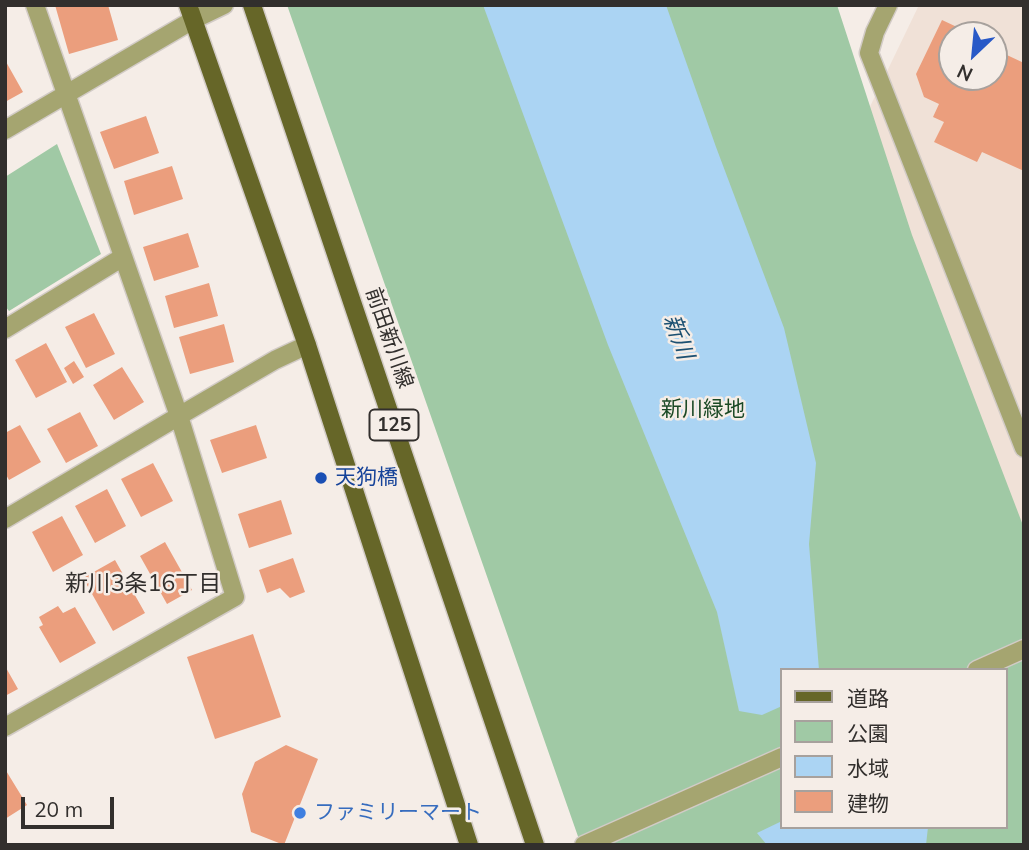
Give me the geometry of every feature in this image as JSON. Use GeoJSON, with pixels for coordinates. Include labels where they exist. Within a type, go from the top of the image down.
{"type":"FeatureCollection","features":[{"type":"Feature","properties":{"kind":"main road","name":"前田新川線"},"geometry":{"type":"LineString","coordinates":[[252,5],[535,845]]}},
{"type":"Feature","properties":{"kind":"main road","name":"125"},"geometry":{"type":"LineString","coordinates":[[190,13],[307,345],[469,845]]}},
{"type":"Feature","properties":{"kind":"street"},"geometry":{"type":"LineString","coordinates":[[5,727],[235,597],[179,416],[35,5]]}},
{"type":"Feature","properties":{"kind":"street"},"geometry":{"type":"LineString","coordinates":[[5,130],[190,13],[224,5]]}},
{"type":"Feature","properties":{"kind":"street"},"geometry":{"type":"LineString","coordinates":[[888,5],[875,32],[869,53],[1024,448]]}},
{"type":"Feature","properties":{"kind":"street"},"geometry":{"type":"LineString","coordinates":[[5,329],[123,257]]}},
{"type":"Feature","properties":{"kind":"street"},"geometry":{"type":"LineString","coordinates":[[5,519],[275,360],[307,345]]}},
{"type":"Feature","properties":{"kind":"street"},"geometry":{"type":"LineString","coordinates":[[981,668],[1024,649]]}},
{"type":"Feature","properties":{"kind":"street"},"geometry":{"type":"LineString","coordinates":[[584,845],[780,758]]}},
{"type":"Feature","properties":{"kind":"shaded area"},"geometry":{"type":"Polygon","coordinates":[[[919,5],[1024,5],[1024,566],[865,117],[919,5]]]}},
{"type":"Feature","properties":{"kind":"green space","name":"新川緑地"},"geometry":{"type":"Polygon","coordinates":[[[287,5],[837,5],[912,235],[1024,528],[1024,845],[581,845],[287,5]]]}},
{"type":"Feature","properties":{"kind":"green space"},"geometry":{"type":"Polygon","coordinates":[[[57,144],[101,254],[9,311],[5,306],[5,177],[57,144]]]}},
{"type":"Feature","properties":{"kind":"water","name":"新川"},"geometry":{"type":"Polygon","coordinates":[[[483,5],[666,5],[784,328],[816,463],[809,544],[819,668],[780,668],[780,707],[762,715],[739,711],[717,612],[608,345],[483,5]]]}},
{"type":"Feature","properties":{"kind":"water"},"geometry":{"type":"Polygon","coordinates":[[[780,822],[780,829],[928,829],[926,845],[767,845],[757,833],[780,822]]]}},
{"type":"Feature","properties":{"kind":"building"},"geometry":{"type":"Polygon","coordinates":[[[55,5],[108,5],[118,40],[69,54],[55,5]]]}},
{"type":"Feature","properties":{"kind":"building"},"geometry":{"type":"Polygon","coordinates":[[[938,28],[938,91],[1008,91],[1008,56],[1024,63],[1024,171],[982,152],[977,162],[934,142],[944,122],[933,117],[939,104],[924,97],[916,74],[938,28]]]}},
{"type":"Feature","properties":{"kind":"building"},"geometry":{"type":"Polygon","coordinates":[[[5,60],[23,92],[5,102],[5,60]]]}},
{"type":"Feature","properties":{"kind":"building"},"geometry":{"type":"Polygon","coordinates":[[[146,116],[159,153],[114,169],[100,132],[146,116]]]}},
{"type":"Feature","properties":{"kind":"building"},"geometry":{"type":"Polygon","coordinates":[[[172,166],[183,199],[134,215],[124,181],[172,166]]]}},
{"type":"Feature","properties":{"kind":"building"},"geometry":{"type":"Polygon","coordinates":[[[188,233],[199,267],[154,281],[143,247],[188,233]]]}},
{"type":"Feature","properties":{"kind":"building"},"geometry":{"type":"Polygon","coordinates":[[[209,283],[218,316],[174,328],[165,296],[209,283]]]}},
{"type":"Feature","properties":{"kind":"building"},"geometry":{"type":"Polygon","coordinates":[[[94,313],[115,354],[86,368],[65,327],[94,313]]]}},
{"type":"Feature","properties":{"kind":"building"},"geometry":{"type":"Polygon","coordinates":[[[224,324],[234,362],[190,374],[179,337],[224,324]]]}},
{"type":"Feature","properties":{"kind":"building"},"geometry":{"type":"Polygon","coordinates":[[[46,343],[67,382],[36,398],[15,360],[46,343]]]}},
{"type":"Feature","properties":{"kind":"building"},"geometry":{"type":"Polygon","coordinates":[[[74,361],[84,377],[73,384],[64,368],[74,361]]]}},
{"type":"Feature","properties":{"kind":"building"},"geometry":{"type":"Polygon","coordinates":[[[122,367],[144,402],[114,420],[93,385],[122,367]]]}},
{"type":"Feature","properties":{"kind":"building"},"geometry":{"type":"Polygon","coordinates":[[[80,412],[98,446],[66,463],[47,429],[80,412]]]}},
{"type":"Feature","properties":{"kind":"building"},"geometry":{"type":"Polygon","coordinates":[[[20,425],[41,462],[9,480],[5,473],[5,433],[20,425]]]}},
{"type":"Feature","properties":{"kind":"building"},"geometry":{"type":"Polygon","coordinates":[[[256,425],[267,458],[222,473],[210,440],[256,425]]]}},
{"type":"Feature","properties":{"kind":"building"},"geometry":{"type":"Polygon","coordinates":[[[153,463],[173,501],[141,517],[121,479],[153,463]]]}},
{"type":"Feature","properties":{"kind":"building"},"geometry":{"type":"Polygon","coordinates":[[[107,489],[126,526],[95,543],[75,506],[107,489]]]}},
{"type":"Feature","properties":{"kind":"building"},"geometry":{"type":"Polygon","coordinates":[[[281,500],[292,534],[249,548],[238,514],[281,500]]]}},
{"type":"Feature","properties":{"kind":"building"},"geometry":{"type":"Polygon","coordinates":[[[62,516],[83,555],[53,572],[32,532],[62,516]]]}},
{"type":"Feature","properties":{"kind":"building"},"geometry":{"type":"Polygon","coordinates":[[[165,542],[192,590],[167,604],[140,556],[165,542]]]}},
{"type":"Feature","properties":{"kind":"building"},"geometry":{"type":"Polygon","coordinates":[[[293,558],[305,592],[290,598],[280,588],[267,593],[259,570],[293,558]]]}},
{"type":"Feature","properties":{"kind":"building"},"geometry":{"type":"Polygon","coordinates":[[[115,560],[145,613],[113,631],[83,578],[115,560]]]}},
{"type":"Feature","properties":{"kind":"building"},"geometry":{"type":"Polygon","coordinates":[[[58,606],[63,613],[75,607],[96,643],[60,663],[39,627],[43,625],[39,617],[58,606]]]}},
{"type":"Feature","properties":{"kind":"building"},"geometry":{"type":"Polygon","coordinates":[[[253,634],[281,717],[215,739],[187,657],[253,634]]]}},
{"type":"Feature","properties":{"kind":"building"},"geometry":{"type":"Polygon","coordinates":[[[5,666],[18,689],[5,696],[5,666]]]}},
{"type":"Feature","properties":{"kind":"building"},"geometry":{"type":"Polygon","coordinates":[[[286,745],[318,759],[284,845],[251,832],[242,794],[255,762],[286,745]]]}},
{"type":"Feature","properties":{"kind":"building"},"geometry":{"type":"Polygon","coordinates":[[[5,769],[27,805],[5,819],[5,769]]]}},
{"type":"Feature","properties":{"kind":"place","name":"天狗橋"},"geometry":{"type":"Point","coordinates":[321,478]}},
{"type":"Feature","properties":{"kind":"place","name":"ファミリーマート"},"geometry":{"type":"Point","coordinates":[300,813]}},
{"type":"Feature","properties":{"kind":"district","name":"新川3条16丁目"},"geometry":{"type":"Point","coordinates":[143,584]}}]}
